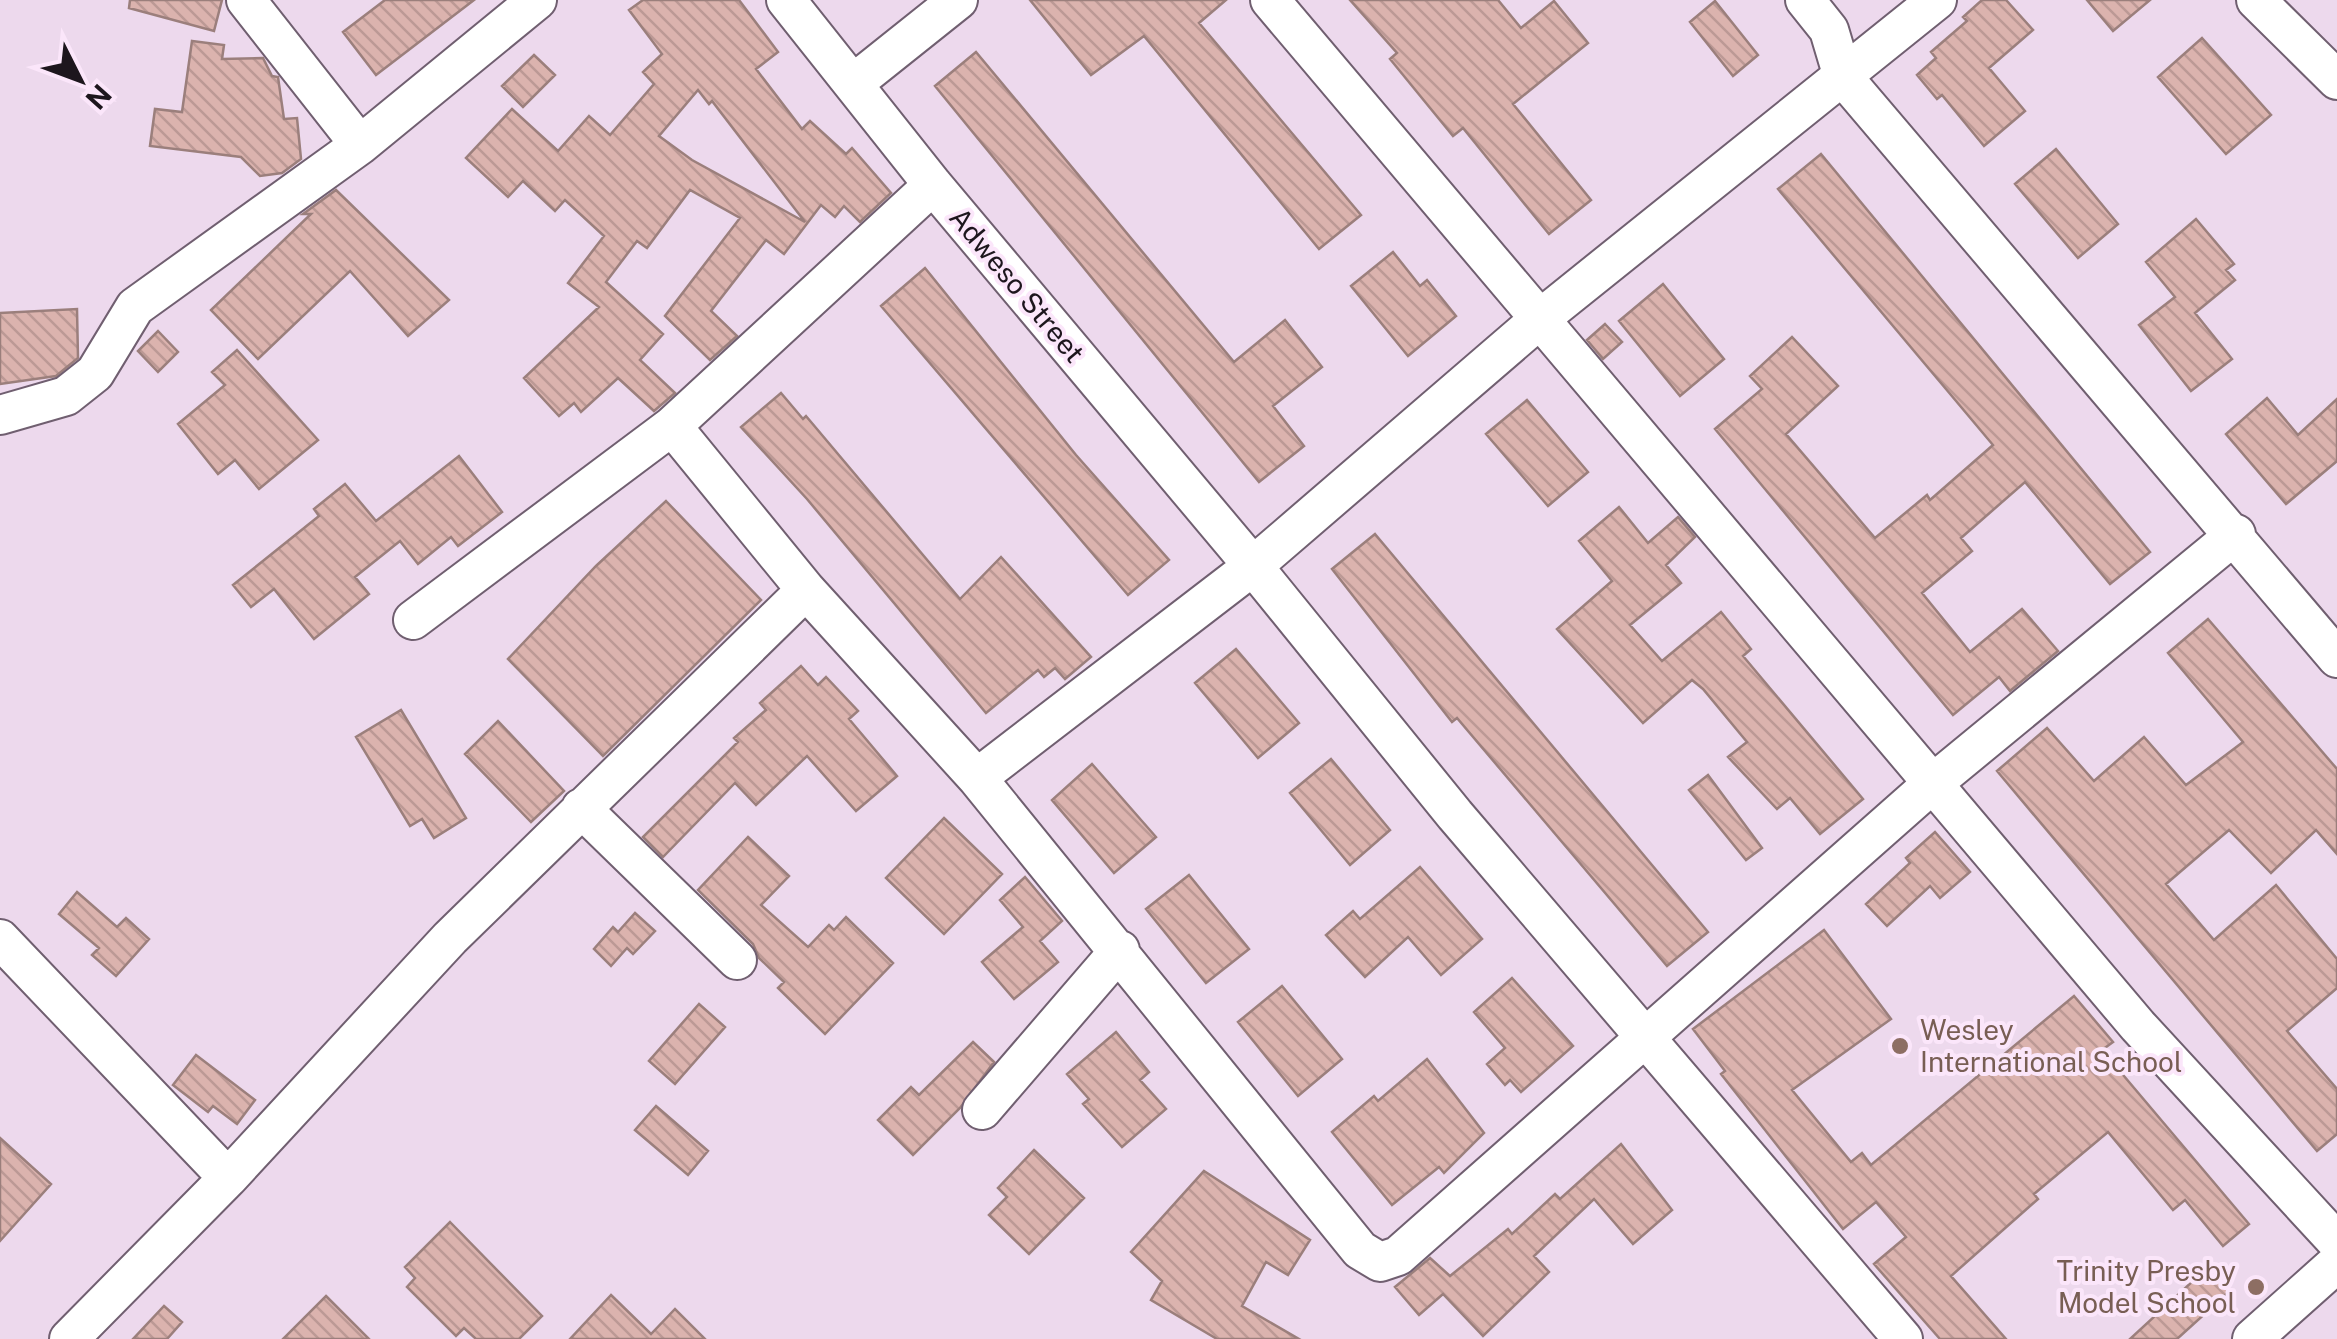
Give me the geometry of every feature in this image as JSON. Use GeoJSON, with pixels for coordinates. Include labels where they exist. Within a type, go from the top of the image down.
{"type":"FeatureCollection","features":[{"type":"Feature","properties":{"kind":"street"},"geometry":{"type":"LineString","coordinates":[[246,0],[360,145]]}},
{"type":"Feature","properties":{"kind":"street"},"geometry":{"type":"LineString","coordinates":[[0,415],[66,396],[95,373],[135,307],[360,145],[538,0]]}},
{"type":"Feature","properties":{"kind":"street","name":"Adweso Street"},"geometry":{"type":"LineString","coordinates":[[786,0],[933,185],[1253,566],[1455,815],[1903,1339]]}},
{"type":"Feature","properties":{"kind":"street"},"geometry":{"type":"LineString","coordinates":[[854,83],[958,0]]}},
{"type":"Feature","properties":{"kind":"street"},"geometry":{"type":"LineString","coordinates":[[1270,0],[2138,1026],[2337,1242]]}},
{"type":"Feature","properties":{"kind":"street"},"geometry":{"type":"LineString","coordinates":[[1805,0],[1829,30],[1843,77],[2031,302],[2236,534],[2337,658]]}},
{"type":"Feature","properties":{"kind":"street"},"geometry":{"type":"LineString","coordinates":[[977,778],[1253,566],[1541,318],[1937,0]]}},
{"type":"Feature","properties":{"kind":"street"},"geometry":{"type":"LineString","coordinates":[[2256,0],[2337,80]]}},
{"type":"Feature","properties":{"kind":"street"},"geometry":{"type":"LineString","coordinates":[[413,620],[672,426],[933,185]]}},
{"type":"Feature","properties":{"kind":"street"},"geometry":{"type":"LineString","coordinates":[[672,426],[806,590],[977,778],[1360,1250],[1380,1262],[1398,1256],[1932,784],[2236,534]]}},
{"type":"Feature","properties":{"kind":"street"},"geometry":{"type":"LineString","coordinates":[[69,1339],[228,1178],[450,938],[806,590]]}},
{"type":"Feature","properties":{"kind":"street"},"geometry":{"type":"LineString","coordinates":[[581,808],[737,960]]}},
{"type":"Feature","properties":{"kind":"street"},"geometry":{"type":"LineString","coordinates":[[0,940],[228,1178]]}},
{"type":"Feature","properties":{"kind":"street"},"geometry":{"type":"LineString","coordinates":[[982,1110],[1120,950]]}},
{"type":"Feature","properties":{"kind":"street"},"geometry":{"type":"LineString","coordinates":[[2252,1339],[2337,1263]]}},
{"type":"Feature","properties":{"kind":"building"},"geometry":{"type":"Polygon","coordinates":[[[130,0],[222,0],[214,31],[129,8],[130,0]]]}},
{"type":"Feature","properties":{"kind":"building"},"geometry":{"type":"Polygon","coordinates":[[[385,0],[474,0],[376,75],[343,32],[385,0]]]}},
{"type":"Feature","properties":{"kind":"building"},"geometry":{"type":"Polygon","coordinates":[[[643,0],[739,0],[778,52],[756,69],[802,129],[810,121],[846,154],[852,148],[891,193],[860,222],[844,206],[835,217],[821,205],[784,254],[766,240],[711,311],[737,336],[710,360],[665,316],[740,218],[690,190],[647,248],[637,241],[606,282],[663,334],[640,360],[675,393],[654,411],[618,378],[581,412],[574,403],[559,416],[524,378],[599,307],[568,283],[604,236],[565,200],[555,211],[523,181],[508,197],[466,158],[512,109],[558,151],[589,116],[610,135],[654,84],[643,72],[662,54],[629,10],[643,0]],[[698,90],[659,136],[692,160],[805,222],[712,101],[709,104],[698,90]]]}},
{"type":"Feature","properties":{"kind":"building"},"geometry":{"type":"Polygon","coordinates":[[[1030,0],[1226,0],[1199,23],[1361,215],[1319,249],[1144,36],[1091,75],[1030,0]]]}},
{"type":"Feature","properties":{"kind":"building"},"geometry":{"type":"Polygon","coordinates":[[[1350,0],[1498,0],[1521,28],[1554,1],[1588,43],[1513,104],[1591,200],[1549,234],[1463,128],[1453,136],[1390,59],[1397,53],[1350,0]]]}},
{"type":"Feature","properties":{"kind":"building"},"geometry":{"type":"Polygon","coordinates":[[[1982,0],[2006,0],[2033,30],[1989,68],[2025,111],[1984,146],[1942,95],[1937,99],[1917,75],[1936,58],[1931,52],[1967,21],[1963,17],[1982,0]]]}},
{"type":"Feature","properties":{"kind":"building"},"geometry":{"type":"Polygon","coordinates":[[[2087,0],[2150,0],[2113,31],[2087,0]]]}},
{"type":"Feature","properties":{"kind":"building"},"geometry":{"type":"Polygon","coordinates":[[[1715,1],[1758,55],[1733,76],[1690,22],[1715,1]]]}},
{"type":"Feature","properties":{"kind":"building"},"geometry":{"type":"Polygon","coordinates":[[[2202,38],[2271,115],[2226,154],[2158,77],[2202,38]]]}},
{"type":"Feature","properties":{"kind":"building"},"geometry":{"type":"Polygon","coordinates":[[[192,41],[224,45],[222,59],[263,58],[272,76],[278,77],[284,119],[297,118],[301,159],[282,173],[260,176],[241,157],[150,146],[155,109],[182,112],[192,41]]]}},
{"type":"Feature","properties":{"kind":"building"},"geometry":{"type":"Polygon","coordinates":[[[976,52],[1234,362],[1285,320],[1322,367],[1273,406],[1304,446],[1259,482],[935,86],[976,52]]]}},
{"type":"Feature","properties":{"kind":"building"},"geometry":{"type":"Polygon","coordinates":[[[534,55],[555,75],[523,107],[502,86],[534,55]]]}},
{"type":"Feature","properties":{"kind":"building"},"geometry":{"type":"Polygon","coordinates":[[[2056,149],[2118,224],[2078,258],[2015,184],[2056,149]]]}},
{"type":"Feature","properties":{"kind":"building"},"geometry":{"type":"Polygon","coordinates":[[[1821,154],[2150,552],[2110,584],[2025,482],[1961,538],[1972,551],[1922,593],[1970,652],[2022,609],[2058,651],[2010,691],[1999,677],[1953,715],[1715,429],[1762,389],[1750,376],[1792,337],[1838,386],[1786,434],[1875,538],[1927,495],[1930,500],[1993,445],[1778,189],[1821,154]]]}},
{"type":"Feature","properties":{"kind":"building"},"geometry":{"type":"Polygon","coordinates":[[[336,190],[449,300],[408,336],[350,271],[258,359],[211,310],[311,214],[303,214],[336,190]]]}},
{"type":"Feature","properties":{"kind":"building"},"geometry":{"type":"Polygon","coordinates":[[[2196,219],[2234,264],[2226,270],[2235,280],[2195,313],[2232,359],[2191,391],[2139,325],[2175,297],[2146,262],[2196,219]]]}},
{"type":"Feature","properties":{"kind":"building"},"geometry":{"type":"Polygon","coordinates":[[[1393,252],[1420,286],[1427,280],[1456,316],[1408,356],[1351,286],[1393,252]]]}},
{"type":"Feature","properties":{"kind":"building"},"geometry":{"type":"Polygon","coordinates":[[[925,268],[1076,455],[1169,560],[1128,595],[881,306],[925,268]]]}},
{"type":"Feature","properties":{"kind":"building"},"geometry":{"type":"Polygon","coordinates":[[[1663,284],[1724,359],[1680,396],[1619,321],[1663,284]]]}},
{"type":"Feature","properties":{"kind":"building"},"geometry":{"type":"Polygon","coordinates":[[[77,309],[78,358],[56,376],[0,384],[0,313],[77,309]]]}},
{"type":"Feature","properties":{"kind":"building"},"geometry":{"type":"Polygon","coordinates":[[[1605,324],[1622,342],[1603,359],[1587,340],[1605,324]]]}},
{"type":"Feature","properties":{"kind":"building"},"geometry":{"type":"Polygon","coordinates":[[[158,331],[178,352],[158,372],[138,351],[158,331]]]}},
{"type":"Feature","properties":{"kind":"building"},"geometry":{"type":"Polygon","coordinates":[[[237,350],[318,440],[259,489],[235,460],[218,474],[178,424],[225,385],[212,372],[237,350]]]}},
{"type":"Feature","properties":{"kind":"building"},"geometry":{"type":"Polygon","coordinates":[[[781,393],[803,419],[806,416],[960,599],[1001,557],[1091,657],[1065,679],[1055,668],[1044,677],[1038,670],[986,713],[807,499],[741,427],[781,393]]]}},
{"type":"Feature","properties":{"kind":"building"},"geometry":{"type":"Polygon","coordinates":[[[2267,398],[2298,435],[2337,399],[2337,461],[2286,504],[2226,434],[2267,398]]]}},
{"type":"Feature","properties":{"kind":"building"},"geometry":{"type":"Polygon","coordinates":[[[1527,400],[1588,472],[1548,506],[1486,434],[1527,400]]]}},
{"type":"Feature","properties":{"kind":"building"},"geometry":{"type":"Polygon","coordinates":[[[459,456],[502,512],[458,546],[451,537],[418,564],[400,541],[355,577],[369,594],[314,639],[274,589],[251,607],[233,585],[319,516],[314,509],[345,484],[376,521],[459,456]]]}},
{"type":"Feature","properties":{"kind":"building"},"geometry":{"type":"Polygon","coordinates":[[[666,501],[761,600],[603,756],[508,659],[596,566],[666,501]]]}},
{"type":"Feature","properties":{"kind":"building"},"geometry":{"type":"Polygon","coordinates":[[[1619,507],[1648,543],[1678,517],[1695,537],[1666,565],[1681,583],[1630,625],[1662,661],[1721,612],[1751,649],[1743,656],[1863,799],[1820,834],[1790,798],[1777,809],[1728,757],[1747,742],[1692,680],[1643,723],[1557,629],[1612,581],[1579,541],[1619,507]]]}},
{"type":"Feature","properties":{"kind":"building"},"geometry":{"type":"Polygon","coordinates":[[[1375,534],[1708,932],[1667,966],[1457,718],[1452,722],[1332,569],[1375,534]]]}},
{"type":"Feature","properties":{"kind":"building"},"geometry":{"type":"Polygon","coordinates":[[[2208,619],[2337,769],[2337,854],[2316,830],[2271,873],[2229,830],[2166,884],[2214,940],[2276,885],[2337,959],[2337,988],[2287,1031],[2337,1089],[2337,1134],[2317,1151],[1997,771],[2047,728],[2094,781],[2144,737],[2186,785],[2243,742],[2168,653],[2208,619]]]}},
{"type":"Feature","properties":{"kind":"building"},"geometry":{"type":"Polygon","coordinates":[[[1236,649],[1299,723],[1258,758],[1195,683],[1236,649]]]}},
{"type":"Feature","properties":{"kind":"building"},"geometry":{"type":"Polygon","coordinates":[[[801,666],[818,685],[826,677],[858,711],[849,719],[897,776],[856,811],[807,756],[756,805],[735,783],[663,857],[643,837],[738,742],[734,738],[766,710],[760,703],[801,666]]]}},
{"type":"Feature","properties":{"kind":"building"},"geometry":{"type":"Polygon","coordinates":[[[401,710],[466,818],[434,838],[422,819],[410,826],[356,737],[401,710]]]}},
{"type":"Feature","properties":{"kind":"building"},"geometry":{"type":"Polygon","coordinates":[[[498,721],[564,791],[531,822],[465,754],[498,721]]]}},
{"type":"Feature","properties":{"kind":"building"},"geometry":{"type":"Polygon","coordinates":[[[1331,759],[1390,830],[1350,865],[1290,793],[1331,759]]]}},
{"type":"Feature","properties":{"kind":"building"},"geometry":{"type":"Polygon","coordinates":[[[1092,764],[1156,837],[1114,873],[1052,800],[1092,764]]]}},
{"type":"Feature","properties":{"kind":"building"},"geometry":{"type":"Polygon","coordinates":[[[1708,775],[1762,848],[1746,860],[1689,790],[1708,775]]]}},
{"type":"Feature","properties":{"kind":"building"},"geometry":{"type":"Polygon","coordinates":[[[944,818],[1002,874],[944,934],[886,878],[944,818]]]}},
{"type":"Feature","properties":{"kind":"building"},"geometry":{"type":"Polygon","coordinates":[[[1935,832],[1970,872],[1940,898],[1930,886],[1887,926],[1866,904],[1910,863],[1906,858],[1935,832]]]}},
{"type":"Feature","properties":{"kind":"building"},"geometry":{"type":"Polygon","coordinates":[[[748,837],[789,876],[761,905],[808,947],[829,925],[834,930],[846,917],[893,963],[825,1034],[778,988],[784,982],[759,958],[753,944],[698,890],[748,837]]]}},
{"type":"Feature","properties":{"kind":"building"},"geometry":{"type":"Polygon","coordinates":[[[1420,867],[1482,939],[1441,975],[1408,937],[1365,977],[1326,935],[1353,911],[1360,919],[1420,867]]]}},
{"type":"Feature","properties":{"kind":"building"},"geometry":{"type":"Polygon","coordinates":[[[1189,875],[1249,949],[1206,983],[1146,909],[1189,875]]]}},
{"type":"Feature","properties":{"kind":"building"},"geometry":{"type":"Polygon","coordinates":[[[1025,877],[1062,921],[1040,941],[1058,962],[1014,999],[982,962],[1023,927],[1000,900],[1025,877]]]}},
{"type":"Feature","properties":{"kind":"building"},"geometry":{"type":"Polygon","coordinates":[[[77,892],[117,927],[126,918],[149,939],[116,976],[92,955],[99,948],[59,914],[77,892]]]}},
{"type":"Feature","properties":{"kind":"building"},"geometry":{"type":"Polygon","coordinates":[[[635,913],[655,931],[633,954],[627,948],[611,966],[594,949],[613,927],[618,932],[635,913]]]}},
{"type":"Feature","properties":{"kind":"building"},"geometry":{"type":"Polygon","coordinates":[[[1824,930],[1891,1019],[1792,1090],[1851,1162],[1862,1153],[1871,1165],[2074,996],[2113,1042],[2102,1050],[2249,1224],[2223,1246],[2185,1200],[2173,1210],[2108,1132],[2034,1194],[2038,1199],[1951,1276],[2006,1339],[1940,1339],[1874,1264],[1906,1237],[1876,1202],[1843,1229],[1721,1074],[1725,1071],[1693,1029],[1824,930]]]}},
{"type":"Feature","properties":{"kind":"building"},"geometry":{"type":"Polygon","coordinates":[[[1512,978],[1573,1046],[1521,1092],[1510,1080],[1505,1085],[1487,1064],[1505,1048],[1474,1012],[1512,978]]]}},
{"type":"Feature","properties":{"kind":"building"},"geometry":{"type":"Polygon","coordinates":[[[1282,986],[1342,1059],[1298,1096],[1238,1022],[1282,986]]]}},
{"type":"Feature","properties":{"kind":"building"},"geometry":{"type":"Polygon","coordinates":[[[699,1004],[725,1027],[675,1084],[649,1061],[699,1004]]]}},
{"type":"Feature","properties":{"kind":"building"},"geometry":{"type":"Polygon","coordinates":[[[1116,1032],[1149,1072],[1140,1080],[1166,1109],[1122,1147],[1083,1104],[1089,1099],[1067,1074],[1116,1032]]]}},
{"type":"Feature","properties":{"kind":"building"},"geometry":{"type":"Polygon","coordinates":[[[973,1042],[994,1062],[960,1108],[913,1155],[878,1120],[911,1087],[919,1095],[973,1042]]]}},
{"type":"Feature","properties":{"kind":"building"},"geometry":{"type":"Polygon","coordinates":[[[196,1055],[255,1100],[237,1124],[213,1106],[208,1112],[173,1085],[196,1055]]]}},
{"type":"Feature","properties":{"kind":"building"},"geometry":{"type":"Polygon","coordinates":[[[1427,1059],[1484,1133],[1444,1173],[1439,1167],[1392,1205],[1332,1132],[1374,1096],[1378,1101],[1427,1059]]]}},
{"type":"Feature","properties":{"kind":"building"},"geometry":{"type":"Polygon","coordinates":[[[656,1106],[708,1151],[688,1175],[635,1130],[656,1106]]]}},
{"type":"Feature","properties":{"kind":"building"},"geometry":{"type":"Polygon","coordinates":[[[0,1138],[51,1184],[0,1241],[0,1138]]]}},
{"type":"Feature","properties":{"kind":"building"},"geometry":{"type":"Polygon","coordinates":[[[1621,1144],[1672,1210],[1633,1244],[1594,1199],[1534,1256],[1549,1272],[1483,1336],[1443,1294],[1419,1315],[1395,1287],[1430,1258],[1450,1276],[1508,1229],[1512,1234],[1555,1194],[1560,1199],[1621,1144]]]}},
{"type":"Feature","properties":{"kind":"building"},"geometry":{"type":"Polygon","coordinates":[[[1034,1150],[1084,1198],[1029,1254],[989,1215],[1007,1197],[998,1188],[1034,1150]]]}},
{"type":"Feature","properties":{"kind":"building"},"geometry":{"type":"Polygon","coordinates":[[[1204,1171],[1310,1240],[1288,1275],[1266,1262],[1242,1306],[1299,1339],[1217,1339],[1151,1300],[1162,1281],[1131,1252],[1204,1171]]]}},
{"type":"Feature","properties":{"kind":"building"},"geometry":{"type":"Polygon","coordinates":[[[450,1222],[542,1316],[519,1339],[476,1339],[464,1328],[456,1336],[407,1287],[415,1278],[405,1267],[450,1222]]]}},
{"type":"Feature","properties":{"kind":"building"},"geometry":{"type":"Polygon","coordinates":[[[2207,1268],[2229,1292],[2177,1339],[2130,1339],[2207,1268]]]}},
{"type":"Feature","properties":{"kind":"building"},"geometry":{"type":"Polygon","coordinates":[[[611,1295],[651,1334],[675,1309],[705,1339],[570,1339],[611,1295]]]}},
{"type":"Feature","properties":{"kind":"building"},"geometry":{"type":"Polygon","coordinates":[[[326,1296],[369,1339],[283,1339],[326,1296]]]}},
{"type":"Feature","properties":{"kind":"building"},"geometry":{"type":"Polygon","coordinates":[[[164,1306],[182,1322],[167,1339],[133,1339],[164,1306]]]}},
{"type":"Feature","properties":{"kind":"place","name":"Wesley International School"},"geometry":{"type":"Point","coordinates":[1900,1046]}},
{"type":"Feature","properties":{"kind":"place","name":"Trinity Presby Model School"},"geometry":{"type":"Point","coordinates":[2256,1287]}}]}
